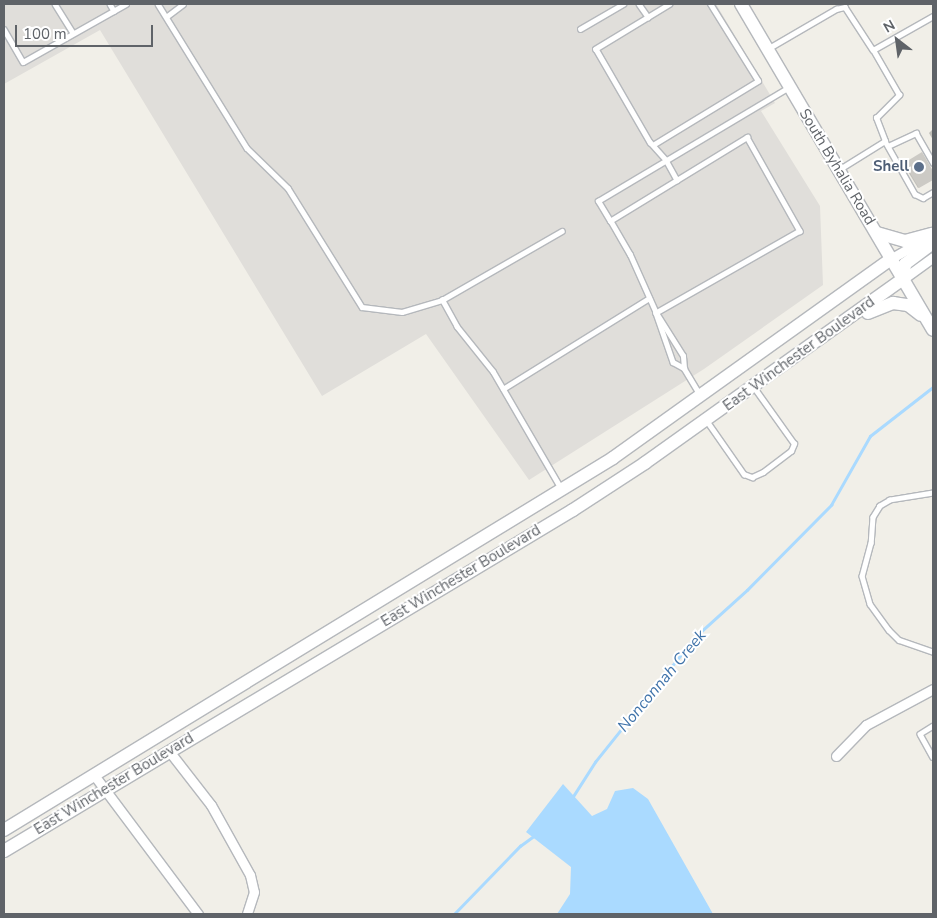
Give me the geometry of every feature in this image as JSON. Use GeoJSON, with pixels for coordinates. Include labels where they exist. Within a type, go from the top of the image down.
{"type":"FeatureCollection","features":[{"type":"Feature","properties":{"kind":"main road","name":"South Byhalia Road"},"geometry":{"type":"LineString","coordinates":[[741,4],[930,325]]}},
{"type":"Feature","properties":{"kind":"main road"},"geometry":{"type":"LineString","coordinates":[[877,233],[905,241],[933,237]]}},
{"type":"Feature","properties":{"kind":"main road"},"geometry":{"type":"LineString","coordinates":[[903,279],[905,264],[933,237]]}},
{"type":"Feature","properties":{"kind":"main road"},"geometry":{"type":"LineString","coordinates":[[773,373],[808,338],[888,280],[894,265],[892,258]]}},
{"type":"Feature","properties":{"kind":"main road","name":"East Winchester Boulevard"},"geometry":{"type":"LineString","coordinates":[[4,830],[561,491],[701,396],[892,258]]}},
{"type":"Feature","properties":{"kind":"main road","name":"East Winchester Boulevard"},"geometry":{"type":"LineString","coordinates":[[4,851],[573,510],[706,420],[903,279]]}},
{"type":"Feature","properties":{"kind":"main road"},"geometry":{"type":"LineString","coordinates":[[773,373],[781,372],[877,306],[892,303],[908,305],[930,325]]}},
{"type":"Feature","properties":{"kind":"main road"},"geometry":{"type":"LineString","coordinates":[[701,396],[706,420]]}},
{"type":"Feature","properties":{"kind":"street"},"geometry":{"type":"LineString","coordinates":[[892,258],[933,237]]}},
{"type":"Feature","properties":{"kind":"street"},"geometry":{"type":"LineString","coordinates":[[903,279],[933,257]]}},
{"type":"Feature","properties":{"kind":"street"},"geometry":{"type":"LineString","coordinates":[[836,756],[866,725],[933,689]]}},
{"type":"Feature","properties":{"kind":"street"},"geometry":{"type":"LineString","coordinates":[[170,751],[211,805],[250,875],[254,892],[247,914]]}},
{"type":"Feature","properties":{"kind":"street"},"geometry":{"type":"LineString","coordinates":[[94,775],[198,914]]}},
{"type":"Feature","properties":{"kind":"lane"},"geometry":{"type":"LineString","coordinates":[[55,4],[73,33]]}},
{"type":"Feature","properties":{"kind":"lane"},"geometry":{"type":"LineString","coordinates":[[110,4],[114,11]]}},
{"type":"Feature","properties":{"kind":"lane"},"geometry":{"type":"LineString","coordinates":[[4,29],[23,62],[126,4]]}},
{"type":"Feature","properties":{"kind":"lane"},"geometry":{"type":"LineString","coordinates":[[158,4],[247,148],[288,188],[362,307],[402,312],[442,300],[562,231]]}},
{"type":"Feature","properties":{"kind":"lane"},"geometry":{"type":"LineString","coordinates":[[166,17],[183,4]]}},
{"type":"Feature","properties":{"kind":"lane"},"geometry":{"type":"LineString","coordinates":[[580,30],[623,4]]}},
{"type":"Feature","properties":{"kind":"lane"},"geometry":{"type":"LineString","coordinates":[[639,4],[648,17]]}},
{"type":"Feature","properties":{"kind":"lane"},"geometry":{"type":"LineString","coordinates":[[670,4],[596,49],[653,146],[666,160],[677,180]]}},
{"type":"Feature","properties":{"kind":"lane"},"geometry":{"type":"LineString","coordinates":[[653,146],[758,81],[710,4]]}},
{"type":"Feature","properties":{"kind":"lane"},"geometry":{"type":"LineString","coordinates":[[768,48],[836,9],[845,7],[899,95],[876,118],[885,141],[915,194],[923,198],[933,192]]}},
{"type":"Feature","properties":{"kind":"lane"},"geometry":{"type":"LineString","coordinates":[[873,50],[933,16]]}},
{"type":"Feature","properties":{"kind":"lane"},"geometry":{"type":"LineString","coordinates":[[684,368],[673,362],[656,313],[598,201],[790,86]]}},
{"type":"Feature","properties":{"kind":"lane"},"geometry":{"type":"LineString","coordinates":[[888,146],[916,132],[933,162]]}},
{"type":"Feature","properties":{"kind":"lane"},"geometry":{"type":"LineString","coordinates":[[610,221],[747,137],[800,231],[656,313]]}},
{"type":"Feature","properties":{"kind":"lane"},"geometry":{"type":"LineString","coordinates":[[839,169],[885,141]]}},
{"type":"Feature","properties":{"kind":"lane"},"geometry":{"type":"LineString","coordinates":[[503,389],[649,298]]}},
{"type":"Feature","properties":{"kind":"lane"},"geometry":{"type":"LineString","coordinates":[[442,300],[458,327],[503,389],[561,491]]}},
{"type":"Feature","properties":{"kind":"lane"},"geometry":{"type":"LineString","coordinates":[[656,313],[683,356],[684,368],[701,396]]}},
{"type":"Feature","properties":{"kind":"lane"},"geometry":{"type":"LineString","coordinates":[[706,420],[744,474],[752,477],[763,472],[791,450],[794,444],[753,387]]}},
{"type":"Feature","properties":{"kind":"lane"},"geometry":{"type":"LineString","coordinates":[[933,493],[890,500],[880,506],[872,516],[871,543],[862,576],[870,604],[889,630],[914,647],[933,652]]}},
{"type":"Feature","properties":{"kind":"lane"},"geometry":{"type":"LineString","coordinates":[[933,726],[920,734],[933,757]]}},
{"type":"Feature","properties":{"kind":"shaded area"},"geometry":{"type":"Polygon","coordinates":[[[4,4],[716,4],[775,103],[761,111],[820,206],[823,285],[704,369],[529,480],[426,334],[322,396],[100,30],[4,84],[4,4]]]}},
{"type":"Feature","properties":{"kind":"water"},"geometry":{"type":"Polygon","coordinates":[[[563,784],[592,816],[607,809],[615,791],[633,788],[648,799],[713,914],[557,914],[570,894],[571,867],[526,832],[563,784]]]}},
{"type":"Feature","properties":{"kind":"building","name":"Shell"},"geometry":{"type":"Polygon","coordinates":[[[922,152],[933,171],[933,180],[919,188],[904,163],[922,152]]]}},
{"type":"Feature","properties":{"kind":"waterway","name":"Nonconnah Creek"},"geometry":{"type":"LineString","coordinates":[[572,798],[595,762],[695,637],[747,590],[831,505],[870,436],[933,387]]}},
{"type":"Feature","properties":{"kind":"waterway","name":"Nonconnah Creek"},"geometry":{"type":"LineString","coordinates":[[454,914],[520,846],[535,835]]}},
{"type":"Feature","properties":{"kind":"place","name":"Shell"},"geometry":{"type":"Point","coordinates":[919,167]}}]}
